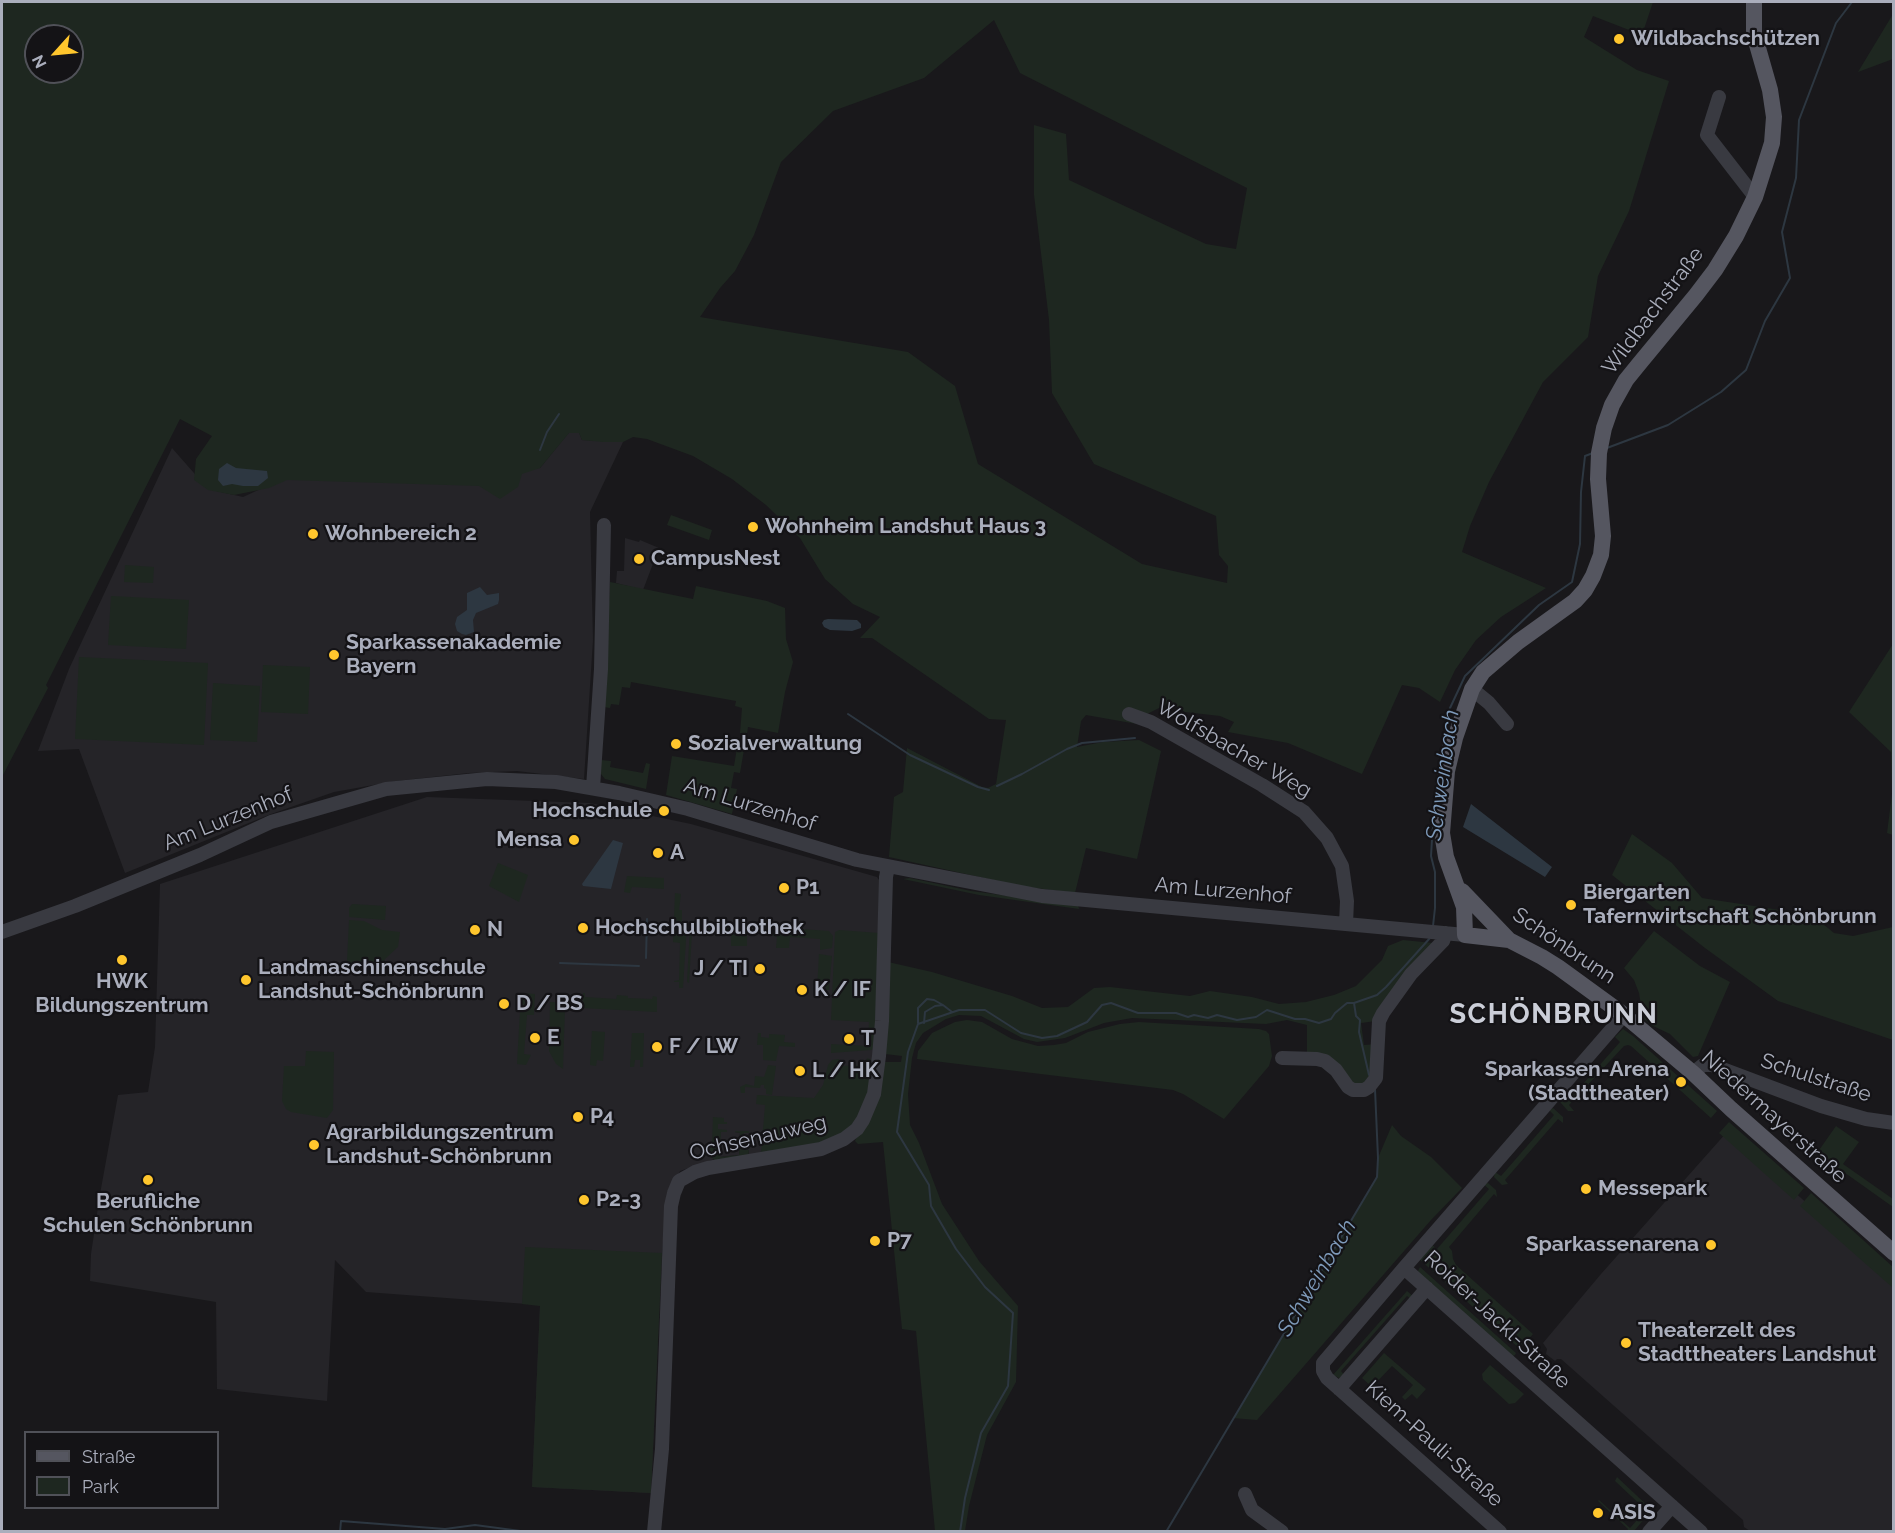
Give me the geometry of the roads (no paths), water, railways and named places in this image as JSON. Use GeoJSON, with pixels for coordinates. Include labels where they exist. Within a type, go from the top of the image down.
{"type":"FeatureCollection","features":[{"type":"Feature","properties":{"kind":"main road","name":"Wildbachstraße"},"geometry":{"type":"LineString","coordinates":[[1472,689],[1492,663],[1575,601],[1585,590],[1601,555],[1603,536],[1598,466],[1604,428],[1612,405],[1626,380],[1709,278],[1736,236],[1755,197],[1772,143],[1774,117],[1768,83],[1754,34],[1754,2]]}},
{"type":"Feature","properties":{"kind":"main road","name":"Schönbrunn"},"geometry":{"type":"LineString","coordinates":[[1464,935],[1464,907],[1444,849],[1442,833],[1443,804],[1451,754],[1472,689]]}},
{"type":"Feature","properties":{"kind":"main road","name":"Schönbrunn"},"geometry":{"type":"LineString","coordinates":[[1457,886],[1509,940],[1558,967],[1624,1015]]}},
{"type":"Feature","properties":{"kind":"main road","name":"Am Lurzenhof"},"geometry":{"type":"LineString","coordinates":[[1464,935],[1509,940]]}},
{"type":"Feature","properties":{"kind":"main road","name":"Niedermayerstraße"},"geometry":{"type":"LineString","coordinates":[[1624,1015],[1693,1073],[1893,1253]]}},
{"type":"Feature","properties":{"kind":"street"},"geometry":{"type":"LineString","coordinates":[[1719,97],[1707,135],[1755,197]]}},
{"type":"Feature","properties":{"kind":"street"},"geometry":{"type":"LineString","coordinates":[[593,788],[601,669],[604,525]]}},
{"type":"Feature","properties":{"kind":"street"},"geometry":{"type":"LineString","coordinates":[[1472,689],[1489,703],[1507,724]]}},
{"type":"Feature","properties":{"kind":"street","name":"Wolfsbacher Weg"},"geometry":{"type":"LineString","coordinates":[[1129,714],[1151,722],[1262,785],[1304,812],[1327,838],[1342,866],[1347,901],[1346,924]]}},
{"type":"Feature","properties":{"kind":"street","name":"Am Lurzenhof"},"geometry":{"type":"LineString","coordinates":[[2,933],[75,906],[271,822],[386,789],[487,779],[532,780],[593,788],[666,803],[797,843],[888,867],[1042,896],[1464,935]]}},
{"type":"Feature","properties":{"kind":"street","name":"Ochsenauweg"},"geometry":{"type":"LineString","coordinates":[[654,1532],[662,1449],[671,1206],[674,1193],[679,1181],[695,1172],[821,1149],[844,1139],[863,1120],[874,1094],[879,1056],[888,867]]}},
{"type":"Feature","properties":{"kind":"street"},"geometry":{"type":"LineString","coordinates":[[1282,1058],[1325,1061],[1353,1090],[1364,1090],[1369,1087],[1376,1078],[1379,1021],[1411,974],[1443,941],[1441,933]]}},
{"type":"Feature","properties":{"kind":"street","name":"Roider-Jackl-Straße"},"geometry":{"type":"LineString","coordinates":[[1624,1015],[1404,1268],[1701,1532]]}},
{"type":"Feature","properties":{"kind":"street","name":"Schulstraße"},"geometry":{"type":"LineString","coordinates":[[1693,1073],[1703,1065],[1712,1065],[1821,1106],[1866,1119],[1893,1123]]}},
{"type":"Feature","properties":{"kind":"street","name":"Kiem-Pauli-Straße"},"geometry":{"type":"LineString","coordinates":[[1404,1268],[1323,1363],[1323,1371],[1339,1389],[1500,1532]]}},
{"type":"Feature","properties":{"kind":"street","name":"Kiem-Pauli-Straße"},"geometry":{"type":"LineString","coordinates":[[1339,1389],[1427,1288]]}},
{"type":"Feature","properties":{"kind":"street"},"geometry":{"type":"LineString","coordinates":[[1245,1494],[1252,1510],[1282,1532]]}},
{"type":"Feature","properties":{"kind":"street"},"geometry":{"type":"LineString","coordinates":[[1649,1532],[1672,1506]]}},
{"type":"Feature","properties":{"kind":"waterway","name":"Schweinbach"},"geometry":{"type":"LineString","coordinates":[[1607,448],[1668,425],[1721,392],[1746,370],[1765,321],[1790,278],[1782,232],[1796,178],[1799,120],[1836,23],[1852,2]]}},
{"type":"Feature","properties":{"kind":"waterway"},"geometry":{"type":"LineString","coordinates":[[540,450],[547,432],[559,414]]}},
{"type":"Feature","properties":{"kind":"waterway","name":"Schweinbach"},"geometry":{"type":"LineString","coordinates":[[1433,926],[1435,908],[1435,872],[1431,856],[1433,823],[1437,781],[1450,708],[1465,676],[1539,605],[1572,582],[1580,544],[1581,492],[1585,456],[1593,453]]}},
{"type":"Feature","properties":{"kind":"waterway"},"geometry":{"type":"LineString","coordinates":[[848,714],[910,755],[989,790]]}},
{"type":"Feature","properties":{"kind":"waterway"},"geometry":{"type":"LineString","coordinates":[[997,786],[1082,743],[1135,738]]}},
{"type":"Feature","properties":{"kind":"waterway"},"geometry":{"type":"LineString","coordinates":[[646,958],[647,919]]}},
{"type":"Feature","properties":{"kind":"waterway","name":"Schweinbach"},"geometry":{"type":"LineString","coordinates":[[960,1532],[965,1498],[981,1433],[1008,1386],[1013,1313],[985,1287],[956,1249],[931,1206],[929,1185],[897,1132],[908,1052],[918,1024],[959,1010],[985,1010],[1021,1033],[1042,1038],[1057,1036],[1087,1022],[1102,1005],[1111,1003],[1138,1013],[1176,1013],[1188,1017],[1194,1015],[1208,1018],[1217,1015],[1237,1020],[1256,1017],[1267,1010],[1295,1019],[1319,1023],[1331,1019],[1347,1003],[1354,1003],[1377,995],[1430,938]]}},
{"type":"Feature","properties":{"kind":"waterway"},"geometry":{"type":"LineString","coordinates":[[560,963],[639,966]]}},
{"type":"Feature","properties":{"kind":"waterway"},"geometry":{"type":"LineString","coordinates":[[918,1023],[918,1008],[927,999],[943,1005]]}},
{"type":"Feature","properties":{"kind":"waterway","name":"Schweinbach"},"geometry":{"type":"LineString","coordinates":[[1354,1003],[1356,1016],[1360,1020],[1359,1032],[1369,1075]]}},
{"type":"Feature","properties":{"kind":"waterway"},"geometry":{"type":"LineString","coordinates":[[924,1023],[925,1012],[935,1006],[943,1005],[952,1012]]}},
{"type":"Feature","properties":{"kind":"waterway","name":"Schweinbach"},"geometry":{"type":"LineString","coordinates":[[1166,1532],[1377,1177],[1375,1089]]}},
{"type":"Feature","properties":{"kind":"waterway","name":"Schweinbach"},"geometry":{"type":"LineString","coordinates":[[340,1532],[341,1521],[445,1529],[475,1525],[528,1532]]}},
{"type":"Feature","properties":{"kind":"place","name":"Wildbachschützen"},"geometry":{"type":"Point","coordinates":[1619,39]}},
{"type":"Feature","properties":{"kind":"place","name":"Wohnheim Landshut Haus 3"},"geometry":{"type":"Point","coordinates":[753,527]}},
{"type":"Feature","properties":{"kind":"place","name":"Wohnbereich 2"},"geometry":{"type":"Point","coordinates":[313,534]}},
{"type":"Feature","properties":{"kind":"place","name":"CampusNest"},"geometry":{"type":"Point","coordinates":[639,559]}},
{"type":"Feature","properties":{"kind":"place","name":"Sparkassenakademie Bayern"},"geometry":{"type":"Point","coordinates":[334,655]}},
{"type":"Feature","properties":{"kind":"place","name":"Sozialverwaltung"},"geometry":{"type":"Point","coordinates":[676,744]}},
{"type":"Feature","properties":{"kind":"place","name":"Hochschule"},"geometry":{"type":"Point","coordinates":[664,811]}},
{"type":"Feature","properties":{"kind":"place","name":"Mensa"},"geometry":{"type":"Point","coordinates":[574,840]}},
{"type":"Feature","properties":{"kind":"place","name":"A"},"geometry":{"type":"Point","coordinates":[658,853]}},
{"type":"Feature","properties":{"kind":"place","name":"P1"},"geometry":{"type":"Point","coordinates":[784,888]}},
{"type":"Feature","properties":{"kind":"place","name":"Biergarten Tafernwirtschaft Schönbrunn"},"geometry":{"type":"Point","coordinates":[1571,905]}},
{"type":"Feature","properties":{"kind":"place","name":"Hochschulbibliothek"},"geometry":{"type":"Point","coordinates":[583,928]}},
{"type":"Feature","properties":{"kind":"place","name":"N"},"geometry":{"type":"Point","coordinates":[475,930]}},
{"type":"Feature","properties":{"kind":"place","name":"HWK Bildungszentrum"},"geometry":{"type":"Point","coordinates":[122,960]}},
{"type":"Feature","properties":{"kind":"place","name":"J / TI"},"geometry":{"type":"Point","coordinates":[760,969]}},
{"type":"Feature","properties":{"kind":"place","name":"Landmaschinenschule Landshut-Schönbrunn"},"geometry":{"type":"Point","coordinates":[246,980]}},
{"type":"Feature","properties":{"kind":"place","name":"K / IF"},"geometry":{"type":"Point","coordinates":[802,990]}},
{"type":"Feature","properties":{"kind":"place","name":"D / BS"},"geometry":{"type":"Point","coordinates":[504,1004]}},
{"type":"Feature","properties":{"kind":"place","name":"E"},"geometry":{"type":"Point","coordinates":[535,1038]}},
{"type":"Feature","properties":{"kind":"place","name":"T"},"geometry":{"type":"Point","coordinates":[849,1039]}},
{"type":"Feature","properties":{"kind":"place","name":"F / LW"},"geometry":{"type":"Point","coordinates":[657,1047]}},
{"type":"Feature","properties":{"kind":"place","name":"L / HK"},"geometry":{"type":"Point","coordinates":[800,1071]}},
{"type":"Feature","properties":{"kind":"place","name":"Sparkassen-Arena (Stadttheater)"},"geometry":{"type":"Point","coordinates":[1681,1082]}},
{"type":"Feature","properties":{"kind":"place","name":"P4"},"geometry":{"type":"Point","coordinates":[578,1117]}},
{"type":"Feature","properties":{"kind":"place","name":"Agrarbildungszentrum Landshut-Schönbrunn"},"geometry":{"type":"Point","coordinates":[314,1145]}},
{"type":"Feature","properties":{"kind":"place","name":"Berufliche Schulen Schönbrunn"},"geometry":{"type":"Point","coordinates":[148,1180]}},
{"type":"Feature","properties":{"kind":"place","name":"Messepark"},"geometry":{"type":"Point","coordinates":[1586,1189]}},
{"type":"Feature","properties":{"kind":"place","name":"P2-3"},"geometry":{"type":"Point","coordinates":[584,1200]}},
{"type":"Feature","properties":{"kind":"place","name":"P7"},"geometry":{"type":"Point","coordinates":[875,1241]}},
{"type":"Feature","properties":{"kind":"place","name":"Sparkassenarena"},"geometry":{"type":"Point","coordinates":[1711,1245]}},
{"type":"Feature","properties":{"kind":"place","name":"Theaterzelt des Stadttheaters Landshut"},"geometry":{"type":"Point","coordinates":[1626,1343]}},
{"type":"Feature","properties":{"kind":"place","name":"ASIS"},"geometry":{"type":"Point","coordinates":[1598,1513]}},
{"type":"Feature","properties":{"kind":"district","name":"SCHÖNBRUNN"},"geometry":{"type":"Point","coordinates":[1554,1015]}}]}
